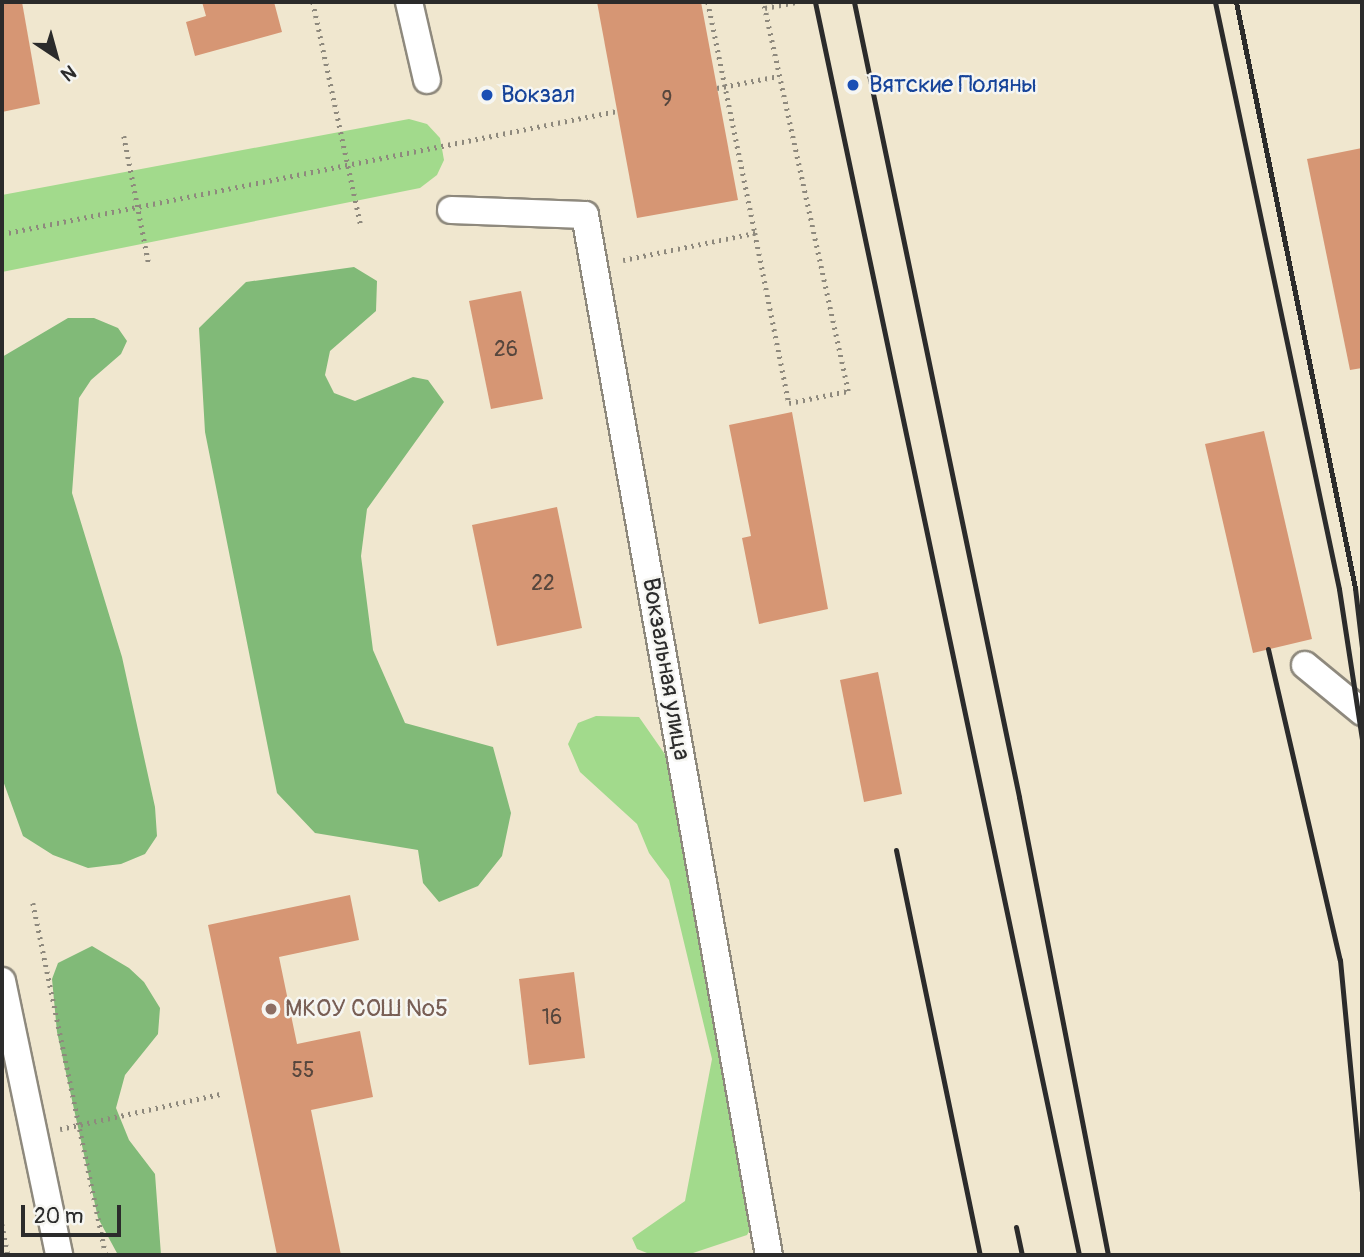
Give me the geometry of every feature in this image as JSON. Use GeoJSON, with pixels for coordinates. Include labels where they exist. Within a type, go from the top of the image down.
{"type":"FeatureCollection","features":[{"type":"Feature","properties":{"kind":"street"},"geometry":{"type":"LineString","coordinates":[[409,2],[427,80]]}},
{"type":"Feature","properties":{"kind":"street","name":"Вокзальная улица"},"geometry":{"type":"LineString","coordinates":[[451,210],[585,215],[769,1255]]}},
{"type":"Feature","properties":{"kind":"street"},"geometry":{"type":"LineString","coordinates":[[1305,665],[1362,712]]}},
{"type":"Feature","properties":{"kind":"street"},"geometry":{"type":"LineString","coordinates":[[2,981],[59,1255]]}},
{"type":"Feature","properties":{"kind":"path"},"geometry":{"type":"LineString","coordinates":[[313,2],[361,226]]}},
{"type":"Feature","properties":{"kind":"path"},"geometry":{"type":"LineString","coordinates":[[708,2],[789,403],[848,391],[763,2]]}},
{"type":"Feature","properties":{"kind":"path"},"geometry":{"type":"LineString","coordinates":[[765,8],[797,2]]}},
{"type":"Feature","properties":{"kind":"path"},"geometry":{"type":"LineString","coordinates":[[717,88],[779,76]]}},
{"type":"Feature","properties":{"kind":"path"},"geometry":{"type":"LineString","coordinates":[[2,234],[617,111]]}},
{"type":"Feature","properties":{"kind":"path"},"geometry":{"type":"LineString","coordinates":[[124,136],[149,265]]}},
{"type":"Feature","properties":{"kind":"path"},"geometry":{"type":"LineString","coordinates":[[594,265],[755,233]]}},
{"type":"Feature","properties":{"kind":"path"},"geometry":{"type":"LineString","coordinates":[[33,903],[106,1255]]}},
{"type":"Feature","properties":{"kind":"path"},"geometry":{"type":"LineString","coordinates":[[33,1134],[220,1094]]}},
{"type":"Feature","properties":{"kind":"path"},"geometry":{"type":"LineString","coordinates":[[2,1224],[8,1255]]}},
{"type":"Feature","properties":{"kind":"green space"},"geometry":{"type":"Polygon","coordinates":[[[409,119],[427,124],[440,138],[444,160],[437,175],[420,188],[2,272],[2,195],[409,119]]]}},
{"type":"Feature","properties":{"kind":"green space"},"geometry":{"type":"Polygon","coordinates":[[[354,267],[377,281],[376,311],[330,351],[325,375],[334,393],[355,401],[413,377],[428,380],[444,402],[367,509],[361,556],[373,650],[405,723],[493,747],[511,813],[502,856],[478,886],[439,902],[423,883],[418,850],[315,833],[277,793],[205,432],[199,328],[246,282],[354,267]]]}},
{"type":"Feature","properties":{"kind":"green space"},"geometry":{"type":"Polygon","coordinates":[[[68,318],[94,318],[118,328],[127,341],[121,354],[91,380],[79,398],[72,493],[122,657],[155,807],[157,836],[145,854],[121,864],[88,868],[53,855],[23,836],[2,778],[2,357],[68,318]]]}},
{"type":"Feature","properties":{"kind":"green space"},"geometry":{"type":"Polygon","coordinates":[[[596,716],[639,717],[678,773],[764,1205],[747,1235],[687,1255],[652,1255],[637,1249],[632,1238],[685,1201],[712,1059],[669,880],[649,853],[637,824],[580,772],[568,744],[578,723],[596,716]]]}},
{"type":"Feature","properties":{"kind":"green space"},"geometry":{"type":"Polygon","coordinates":[[[92,946],[129,968],[144,982],[160,1008],[158,1034],[125,1075],[116,1108],[129,1140],[155,1174],[161,1255],[118,1255],[98,1218],[57,1032],[52,979],[58,963],[92,946]]]}},
{"type":"Feature","properties":{"kind":"building"},"geometry":{"type":"Polygon","coordinates":[[[2,2],[22,2],[40,104],[2,112],[2,2]]]}},
{"type":"Feature","properties":{"kind":"building"},"geometry":{"type":"Polygon","coordinates":[[[202,2],[274,2],[282,32],[195,56],[186,22],[206,16],[202,2]]]}},
{"type":"Feature","properties":{"kind":"building"},"geometry":{"type":"Polygon","coordinates":[[[597,2],[701,2],[738,200],[637,218],[597,2]]]}},
{"type":"Feature","properties":{"kind":"building"},"geometry":{"type":"Polygon","coordinates":[[[1362,148],[1362,368],[1350,370],[1307,159],[1362,148]]]}},
{"type":"Feature","properties":{"kind":"building"},"geometry":{"type":"Polygon","coordinates":[[[521,291],[543,399],[491,409],[469,301],[521,291]]]}},
{"type":"Feature","properties":{"kind":"building"},"geometry":{"type":"Polygon","coordinates":[[[792,412],[828,609],[759,624],[742,538],[751,536],[729,425],[792,412]]]}},
{"type":"Feature","properties":{"kind":"building"},"geometry":{"type":"Polygon","coordinates":[[[1264,431],[1312,639],[1253,653],[1205,444],[1264,431]]]}},
{"type":"Feature","properties":{"kind":"building"},"geometry":{"type":"Polygon","coordinates":[[[557,507],[582,628],[497,646],[472,525],[557,507]]]}},
{"type":"Feature","properties":{"kind":"building"},"geometry":{"type":"Polygon","coordinates":[[[878,672],[902,794],[864,802],[840,680],[878,672]]]}},
{"type":"Feature","properties":{"kind":"building","name":"МКОУ СОШ №5"},"geometry":{"type":"Polygon","coordinates":[[[350,895],[359,940],[279,957],[297,1044],[360,1031],[373,1097],[311,1110],[341,1255],[277,1255],[208,925],[350,895]]]}},
{"type":"Feature","properties":{"kind":"building"},"geometry":{"type":"Polygon","coordinates":[[[574,972],[585,1058],[529,1065],[519,979],[574,972]]]}},
{"type":"Feature","properties":{"kind":"railway"},"geometry":{"type":"LineString","coordinates":[[815,2],[1079,1255]]}},
{"type":"Feature","properties":{"kind":"railway"},"geometry":{"type":"LineString","coordinates":[[854,2],[1019,797],[1108,1255]]}},
{"type":"Feature","properties":{"kind":"railway"},"geometry":{"type":"LineString","coordinates":[[1215,2],[1339,589],[1362,739]]}},
{"type":"Feature","properties":{"kind":"railway"},"geometry":{"type":"LineString","coordinates":[[1236,2],[1355,588],[1362,648]]}},
{"type":"Feature","properties":{"kind":"railway"},"geometry":{"type":"LineString","coordinates":[[1268,649],[1340,960],[1362,1191]]}},
{"type":"Feature","properties":{"kind":"railway"},"geometry":{"type":"LineString","coordinates":[[896,850],[980,1255]]}},
{"type":"Feature","properties":{"kind":"railway"},"geometry":{"type":"LineString","coordinates":[[1016,1227],[1022,1255]]}},
{"type":"Feature","properties":{"kind":"place","name":"Вятские Поляны"},"geometry":{"type":"Point","coordinates":[853,85]}},
{"type":"Feature","properties":{"kind":"place","name":"Вокзал"},"geometry":{"type":"Point","coordinates":[487,95]}},
{"type":"Feature","properties":{"kind":"place","name":"МКОУ СОШ №5"},"geometry":{"type":"Point","coordinates":[271,1009]}}]}
